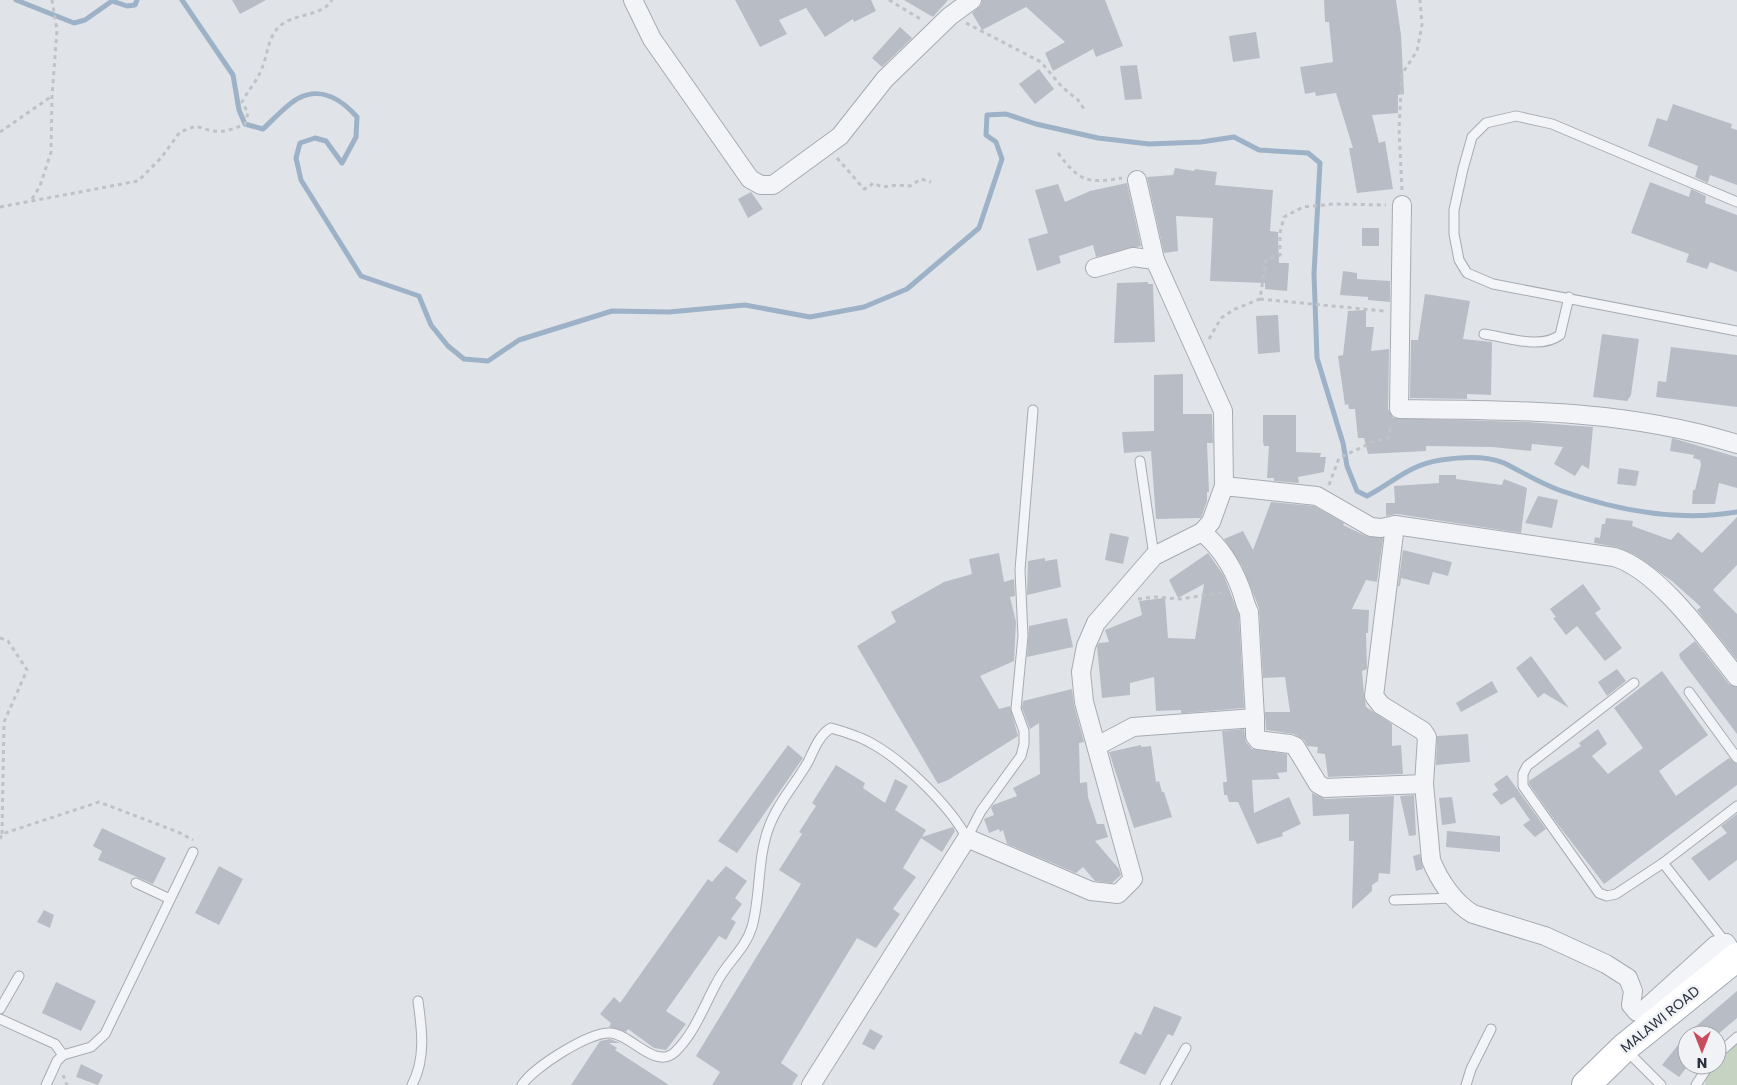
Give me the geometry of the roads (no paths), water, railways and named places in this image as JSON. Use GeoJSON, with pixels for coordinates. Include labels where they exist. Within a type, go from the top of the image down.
{"type":"FeatureCollection","features":[{"type":"Feature","properties":{"kind":"main road","name":"MALAWI ROAD"},"geometry":{"type":"LineString","coordinates":[[1586,1085],[1624,1048],[1733,953]]}},
{"type":"Feature","properties":{"kind":"street"},"geometry":{"type":"LineString","coordinates":[[633,0],[652,39],[750,179],[761,185],[774,185],[840,136],[885,79],[950,16],[972,0]]}},
{"type":"Feature","properties":{"kind":"street"},"geometry":{"type":"LineString","coordinates":[[812,1085],[967,838],[1091,891],[1118,894],[1132,880],[1084,702],[1081,672],[1086,646],[1096,623],[1112,602],[1154,556],[1202,532],[1211,522],[1224,486],[1223,411],[1210,385],[1197,349],[1155,260],[1137,180]]}},
{"type":"Feature","properties":{"kind":"street"},"geometry":{"type":"LineString","coordinates":[[1402,205],[1399,409],[1551,411],[1628,420],[1706,434],[1737,444]]}},
{"type":"Feature","properties":{"kind":"street"},"geometry":{"type":"LineString","coordinates":[[1095,268],[1133,257],[1155,260]]}},
{"type":"Feature","properties":{"kind":"street"},"geometry":{"type":"LineString","coordinates":[[1224,486],[1309,495],[1325,499],[1366,525],[1381,528],[1395,526],[1614,557],[1631,563],[1638,566],[1684,612],[1737,677]]}},
{"type":"Feature","properties":{"kind":"street"},"geometry":{"type":"LineString","coordinates":[[1395,526],[1374,696],[1381,705],[1423,731],[1427,736],[1424,784],[1431,860],[1435,871],[1455,898],[1464,909],[1473,914],[1546,936],[1606,964],[1628,978],[1633,992],[1631,1005],[1637,1012],[1644,1011],[1716,945],[1733,953]]}},
{"type":"Feature","properties":{"kind":"street"},"geometry":{"type":"LineString","coordinates":[[1202,532],[1224,556],[1242,590],[1243,601],[1250,618],[1249,643],[1254,670],[1255,736],[1258,740],[1294,746],[1318,784],[1325,788],[1424,784]]}},
{"type":"Feature","properties":{"kind":"street"},"geometry":{"type":"LineString","coordinates":[[1097,746],[1133,727],[1254,718]]}},
{"type":"Feature","properties":{"kind":"lane"},"geometry":{"type":"LineString","coordinates":[[1737,202],[1552,124],[1516,116],[1486,123],[1472,137],[1454,210],[1454,234],[1459,260],[1467,273],[1494,284],[1737,331]]}},
{"type":"Feature","properties":{"kind":"lane"},"geometry":{"type":"LineString","coordinates":[[1484,334],[1541,343],[1553,340],[1560,335],[1569,297]]}},
{"type":"Feature","properties":{"kind":"lane"},"geometry":{"type":"LineString","coordinates":[[967,838],[981,811],[1021,756],[1024,744],[1024,731],[1016,709],[1023,636],[1020,570],[1033,410]]}},
{"type":"Feature","properties":{"kind":"lane"},"geometry":{"type":"LineString","coordinates":[[1140,460],[1154,556]]}},
{"type":"Feature","properties":{"kind":"lane"},"geometry":{"type":"LineString","coordinates":[[1634,683],[1527,766],[1523,774],[1523,786],[1599,893],[1607,896],[1616,894],[1664,863],[1737,806]]}},
{"type":"Feature","properties":{"kind":"lane"},"geometry":{"type":"LineString","coordinates":[[1689,692],[1737,758]]}},
{"type":"Feature","properties":{"kind":"lane"},"geometry":{"type":"LineString","coordinates":[[522,1085],[547,1060],[596,1035],[609,1032],[620,1034],[657,1057],[668,1056],[676,1051],[704,1011],[716,983],[745,945],[752,926],[769,826],[816,744],[831,728],[861,738],[884,751],[936,796],[958,821],[967,838]]}},
{"type":"Feature","properties":{"kind":"lane"},"geometry":{"type":"LineString","coordinates":[[46,1085],[57,1061],[63,1055],[91,1047],[105,1034],[193,852]]}},
{"type":"Feature","properties":{"kind":"lane"},"geometry":{"type":"LineString","coordinates":[[1664,863],[1733,953]]}},
{"type":"Feature","properties":{"kind":"lane"},"geometry":{"type":"LineString","coordinates":[[136,883],[170,899]]}},
{"type":"Feature","properties":{"kind":"lane"},"geometry":{"type":"LineString","coordinates":[[1394,900],[1455,898]]}},
{"type":"Feature","properties":{"kind":"lane"},"geometry":{"type":"LineString","coordinates":[[0,1009],[19,976]]}},
{"type":"Feature","properties":{"kind":"lane"},"geometry":{"type":"LineString","coordinates":[[412,1085],[419,1072],[423,1040],[418,1000]]}},
{"type":"Feature","properties":{"kind":"lane"},"geometry":{"type":"LineString","coordinates":[[0,1019],[55,1044],[63,1055]]}},
{"type":"Feature","properties":{"kind":"lane"},"geometry":{"type":"LineString","coordinates":[[1466,1085],[1471,1069],[1491,1029]]}},
{"type":"Feature","properties":{"kind":"lane"},"geometry":{"type":"LineString","coordinates":[[1727,1046],[1737,1037]]}},
{"type":"Feature","properties":{"kind":"lane"},"geometry":{"type":"LineString","coordinates":[[1165,1085],[1186,1048]]}},
{"type":"Feature","properties":{"kind":"lane"},"geometry":{"type":"LineString","coordinates":[[1624,1048],[1661,1085]]}},
{"type":"Feature","properties":{"kind":"waterway"},"geometry":{"type":"LineString","coordinates":[[16,0],[74,23],[85,20],[112,1],[127,6],[135,5],[137,0]]}},
{"type":"Feature","properties":{"kind":"waterway"},"geometry":{"type":"LineString","coordinates":[[182,0],[233,75],[239,110],[245,124],[263,129],[295,100],[316,94],[339,101],[357,117],[356,137],[342,163],[326,141],[315,138],[300,143],[296,158],[301,180],[361,276],[419,296],[431,325],[448,346],[464,359],[488,361],[519,340],[612,311],[669,312],[745,305],[810,317],[864,307],[907,289],[979,228],[1002,159],[996,142],[986,135],[987,115],[1006,114],[1036,124],[1098,138],[1149,144],[1201,142],[1234,137],[1259,150],[1308,153],[1320,163],[1314,274],[1317,358],[1343,443],[1347,466],[1357,491],[1367,496],[1410,470],[1429,462],[1473,457],[1497,460],[1559,490],[1624,508],[1670,515],[1692,516],[1737,512]]}}]}
